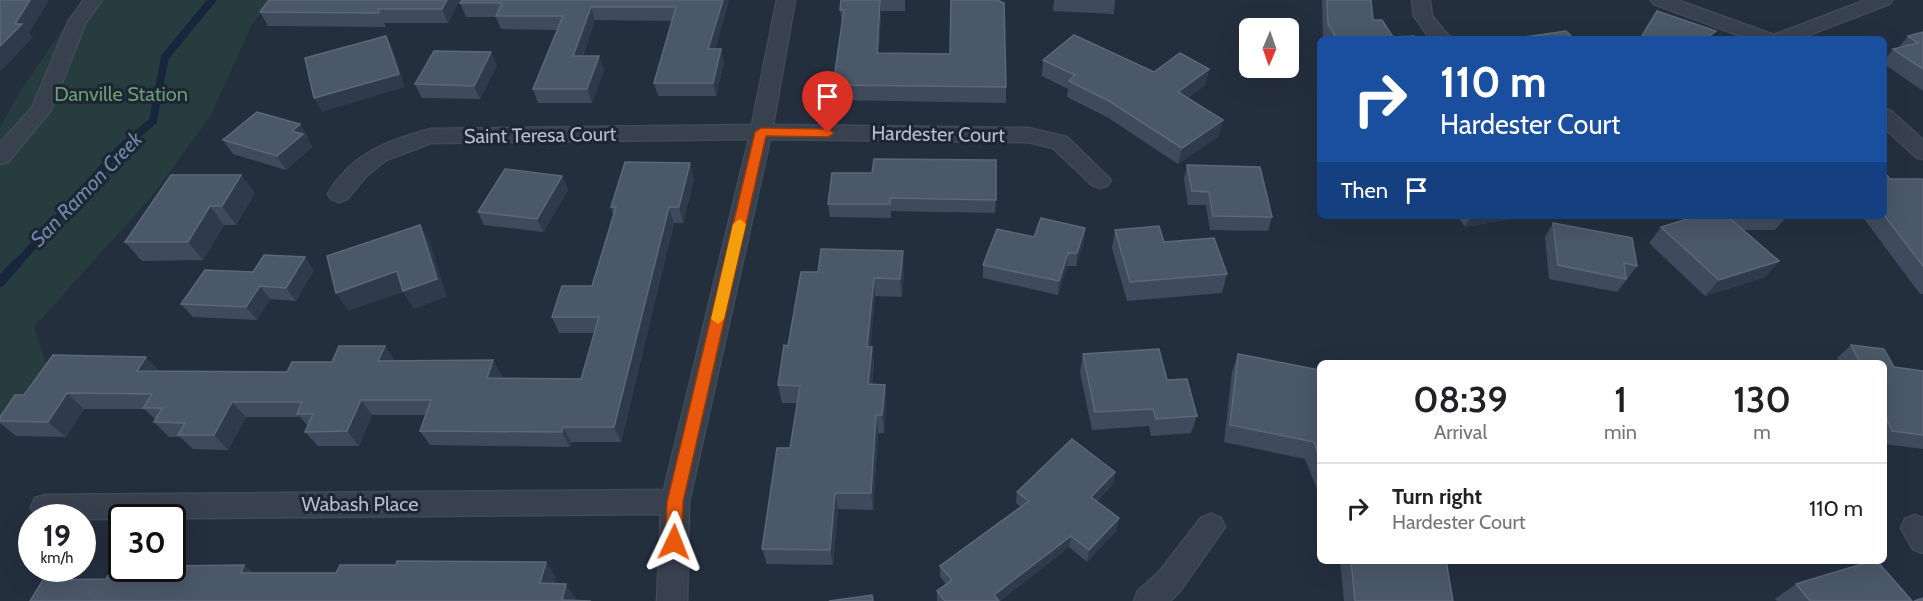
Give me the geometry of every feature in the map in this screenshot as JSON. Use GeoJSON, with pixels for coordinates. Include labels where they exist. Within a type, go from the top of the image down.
{"type":"FeatureCollection","features":[{"type":"Feature","properties":{"kind":"street"},"geometry":{"type":"LineString","coordinates":[[0,157],[41,110],[77,22],[93,0]]}},
{"type":"Feature","properties":{"kind":"street"},"geometry":{"type":"LineString","coordinates":[[672,601],[675,502],[761,132],[786,0]]}},
{"type":"Feature","properties":{"kind":"street"},"geometry":{"type":"LineString","coordinates":[[1421,0],[1420,5],[1427,25],[1438,36]]}},
{"type":"Feature","properties":{"kind":"street"},"geometry":{"type":"LineString","coordinates":[[1659,0],[1759,36]]}},
{"type":"Feature","properties":{"kind":"street"},"geometry":{"type":"LineString","coordinates":[[1789,36],[1883,0]]}},
{"type":"Feature","properties":{"kind":"street"},"geometry":{"type":"LineString","coordinates":[[1887,119],[1923,152]]}},
{"type":"Feature","properties":{"kind":"street","name":"Hardester Court"},"geometry":{"type":"LineString","coordinates":[[761,132],[1028,135],[1060,142],[1100,180]]}},
{"type":"Feature","properties":{"kind":"street","name":"Saint Teresa Court"},"geometry":{"type":"LineString","coordinates":[[339,194],[363,165],[391,146],[431,136],[761,132]]}},
{"type":"Feature","properties":{"kind":"street","name":"Wabash Place"},"geometry":{"type":"LineString","coordinates":[[96,507],[675,502]]}},
{"type":"Feature","properties":{"kind":"street"},"geometry":{"type":"LineString","coordinates":[[1149,601],[1170,581],[1211,527]]}},
{"type":"Feature","properties":{"kind":"green space","name":"Danville Station"},"geometry":{"type":"Polygon","coordinates":[[[83,0],[271,0],[251,26],[210,117],[152,196],[34,327],[47,366],[0,425],[0,127],[21,90],[83,0]]]}},
{"type":"Feature","properties":{"kind":"building"},"geometry":{"type":"Polygon","coordinates":[[[0,0],[30,0],[15,24],[22,24],[0,46],[0,0]]]}},
{"type":"Feature","properties":{"kind":"building"},"geometry":{"type":"Polygon","coordinates":[[[269,0],[447,0],[442,9],[378,9],[379,13],[260,12],[269,0]]]}},
{"type":"Feature","properties":{"kind":"building"},"geometry":{"type":"Polygon","coordinates":[[[462,0],[723,0],[708,49],[721,49],[713,83],[654,83],[676,7],[591,7],[573,56],[599,56],[587,89],[533,89],[563,16],[496,16],[502,3],[460,3],[462,0]]]}},
{"type":"Feature","properties":{"kind":"building"},"geometry":{"type":"Polygon","coordinates":[[[841,0],[880,0],[877,53],[950,54],[951,0],[997,0],[1004,3],[1006,87],[833,85],[844,10],[840,10],[841,0]]]}},
{"type":"Feature","properties":{"kind":"building"},"geometry":{"type":"Polygon","coordinates":[[[1327,0],[1371,0],[1373,20],[1382,20],[1392,36],[1335,36],[1328,24],[1327,0]]]}},
{"type":"Feature","properties":{"kind":"building"},"geometry":{"type":"Polygon","coordinates":[[[1657,11],[1716,31],[1709,36],[1642,36],[1657,11]]]}},
{"type":"Feature","properties":{"kind":"building"},"geometry":{"type":"Polygon","coordinates":[[[1566,31],[1571,36],[1532,36],[1566,31]]]}},
{"type":"Feature","properties":{"kind":"building"},"geometry":{"type":"Polygon","coordinates":[[[1923,32],[1923,69],[1893,49],[1918,43],[1908,36],[1923,32]]]}},
{"type":"Feature","properties":{"kind":"building"},"geometry":{"type":"Polygon","coordinates":[[[1074,35],[1154,72],[1180,53],[1209,69],[1178,92],[1223,120],[1182,148],[1109,101],[1069,81],[1075,75],[1043,60],[1074,35]]]}},
{"type":"Feature","properties":{"kind":"building"},"geometry":{"type":"Polygon","coordinates":[[[386,36],[399,74],[314,98],[305,58],[386,36]]]}},
{"type":"Feature","properties":{"kind":"building"},"geometry":{"type":"Polygon","coordinates":[[[434,51],[491,52],[474,86],[415,84],[434,51]]]}},
{"type":"Feature","properties":{"kind":"building"},"geometry":{"type":"Polygon","coordinates":[[[257,112],[300,124],[292,131],[303,134],[277,156],[223,140],[257,112]]]}},
{"type":"Feature","properties":{"kind":"building"},"geometry":{"type":"Polygon","coordinates":[[[874,159],[996,160],[996,200],[890,198],[890,204],[828,204],[832,173],[872,173],[874,159]]]}},
{"type":"Feature","properties":{"kind":"building"},"geometry":{"type":"Polygon","coordinates":[[[625,162],[690,163],[679,207],[669,207],[614,427],[563,427],[562,432],[420,431],[431,400],[361,400],[347,431],[305,432],[313,414],[297,414],[302,402],[232,402],[214,435],[178,435],[185,423],[154,422],[162,408],[143,408],[152,394],[67,393],[48,422],[0,421],[0,417],[15,395],[24,395],[53,355],[146,357],[137,371],[287,372],[292,362],[332,362],[339,346],[385,346],[378,361],[493,360],[487,378],[581,379],[599,317],[552,317],[562,286],[592,286],[616,207],[611,207],[625,162]]]}},
{"type":"Feature","properties":{"kind":"building"},"geometry":{"type":"Polygon","coordinates":[[[1187,165],[1260,167],[1272,217],[1213,216],[1209,192],[1192,191],[1187,165]]]}},
{"type":"Feature","properties":{"kind":"building"},"geometry":{"type":"Polygon","coordinates":[[[505,169],[562,176],[537,219],[478,212],[505,169]]]}},
{"type":"Feature","properties":{"kind":"building"},"geometry":{"type":"Polygon","coordinates":[[[171,175],[241,175],[222,206],[210,206],[188,242],[125,242],[171,175]]]}},
{"type":"Feature","properties":{"kind":"building"},"geometry":{"type":"Polygon","coordinates":[[[1887,176],[1890,179],[1923,180],[1923,266],[1887,219],[1887,176]]]}},
{"type":"Feature","properties":{"kind":"building"},"geometry":{"type":"Polygon","coordinates":[[[1041,218],[1085,228],[1077,253],[1068,253],[1059,281],[983,265],[997,229],[1034,237],[1041,218]]]}},
{"type":"Feature","properties":{"kind":"building"},"geometry":{"type":"Polygon","coordinates":[[[1687,219],[1730,219],[1779,261],[1719,280],[1661,227],[1687,219]]]}},
{"type":"Feature","properties":{"kind":"building"},"geometry":{"type":"Polygon","coordinates":[[[1553,223],[1632,238],[1637,266],[1624,263],[1626,279],[1558,265],[1553,223]]]}},
{"type":"Feature","properties":{"kind":"building"},"geometry":{"type":"Polygon","coordinates":[[[420,225],[437,279],[403,291],[397,271],[336,293],[327,256],[420,225]]]}},
{"type":"Feature","properties":{"kind":"building"},"geometry":{"type":"Polygon","coordinates":[[[1159,226],[1164,242],[1214,238],[1227,274],[1130,282],[1115,230],[1159,226]]]}},
{"type":"Feature","properties":{"kind":"building"},"geometry":{"type":"Polygon","coordinates":[[[821,249],[903,251],[900,279],[874,278],[867,347],[872,347],[868,384],[885,385],[882,415],[876,415],[871,493],[835,493],[830,550],[762,549],[777,448],[790,448],[800,386],[778,385],[784,345],[788,346],[801,272],[818,272],[821,249]]]}},
{"type":"Feature","properties":{"kind":"building"},"geometry":{"type":"Polygon","coordinates":[[[264,255],[305,257],[286,288],[260,286],[246,307],[181,304],[205,270],[253,272],[264,255]]]}},
{"type":"Feature","properties":{"kind":"building"},"geometry":{"type":"Polygon","coordinates":[[[1851,345],[1884,349],[1894,367],[1923,371],[1923,435],[1892,431],[1887,420],[1887,360],[1858,360],[1851,345]]]}},
{"type":"Feature","properties":{"kind":"building"},"geometry":{"type":"Polygon","coordinates":[[[1159,349],[1167,380],[1187,379],[1197,416],[1156,419],[1153,409],[1095,412],[1083,354],[1159,349]]]}},
{"type":"Feature","properties":{"kind":"building"},"geometry":{"type":"Polygon","coordinates":[[[1238,354],[1317,369],[1317,450],[1314,442],[1230,425],[1238,354]]]}},
{"type":"Feature","properties":{"kind":"building"},"geometry":{"type":"Polygon","coordinates":[[[1072,439],[1115,472],[1091,497],[1119,518],[1089,550],[1071,536],[994,595],[999,601],[945,601],[937,591],[952,580],[940,566],[1029,501],[1017,492],[1072,439]]]}},
{"type":"Feature","properties":{"kind":"building"},"geometry":{"type":"Polygon","coordinates":[[[397,561],[546,562],[540,583],[566,584],[562,600],[591,601],[30,601],[42,582],[96,582],[96,579],[106,579],[108,576],[108,582],[186,582],[186,566],[244,565],[241,573],[336,573],[340,565],[396,565],[397,561]]]}},
{"type":"Feature","properties":{"kind":"building"},"geometry":{"type":"Polygon","coordinates":[[[1351,564],[1447,564],[1453,601],[1355,601],[1351,564]]]}},
{"type":"Feature","properties":{"kind":"building"},"geometry":{"type":"Polygon","coordinates":[[[1862,564],[1880,564],[1912,601],[1810,601],[1796,584],[1862,564]]]}},
{"type":"Feature","properties":{"kind":"building"},"geometry":{"type":"Polygon","coordinates":[[[872,595],[873,601],[829,601],[872,595]]]}},
{"type":"Feature","properties":{"kind":"waterway","name":"San Ramon Creek"},"geometry":{"type":"LineString","coordinates":[[16,265],[121,148],[153,121],[165,57],[212,0]]}},
{"type":"Feature","properties":{"kind":"waterway","name":"San Ramon Creek"},"geometry":{"type":"LineString","coordinates":[[0,282],[17,263]]}},
{"type":"Feature","properties":{"kind":"slow traffic"},"geometry":{"type":"LineString","coordinates":[[718,319],[740,224]]}},
{"type":"Feature","properties":{"kind":"route"},"geometry":{"type":"LineString","coordinates":[[674,542],[675,502],[761,132],[828,133]]}}]}
